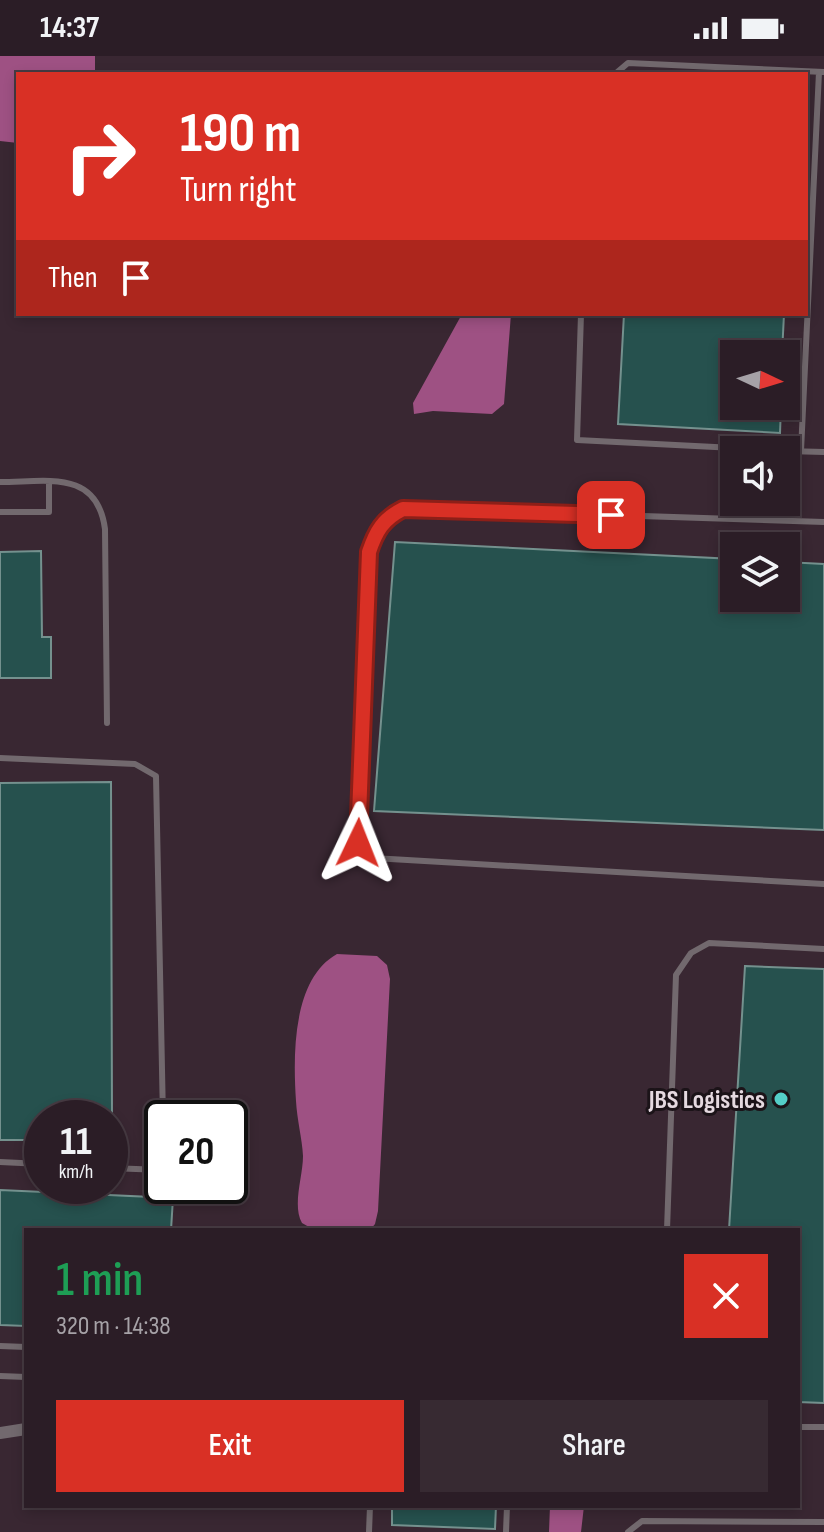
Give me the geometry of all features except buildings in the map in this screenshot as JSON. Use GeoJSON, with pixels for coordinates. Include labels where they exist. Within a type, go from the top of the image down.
{"type":"FeatureCollection","features":[{"type":"Feature","properties":{"kind":"street"},"geometry":{"type":"LineString","coordinates":[[0,1433],[24,1429]]}},
{"type":"Feature","properties":{"kind":"lane"},"geometry":{"type":"LineString","coordinates":[[617,72],[628,63],[822,72],[801,451],[824,452]]}},
{"type":"Feature","properties":{"kind":"lane"},"geometry":{"type":"LineString","coordinates":[[581,316],[577,440],[720,447]]}},
{"type":"Feature","properties":{"kind":"lane"},"geometry":{"type":"LineString","coordinates":[[0,512],[49,512],[49,481]]}},
{"type":"Feature","properties":{"kind":"lane"},"geometry":{"type":"LineString","coordinates":[[0,482],[71,483],[94,496],[104,519],[107,723]]}},
{"type":"Feature","properties":{"kind":"lane"},"geometry":{"type":"LineString","coordinates":[[824,522],[428,509],[403,509],[387,517],[375,534],[369,552],[358,843],[363,853],[373,858],[824,884]]}},
{"type":"Feature","properties":{"kind":"lane"},"geometry":{"type":"LineString","coordinates":[[0,758],[135,764],[156,776],[163,1100]]}},
{"type":"Feature","properties":{"kind":"lane"},"geometry":{"type":"LineString","coordinates":[[667,1228],[676,975],[691,953],[709,943],[824,949]]}},
{"type":"Feature","properties":{"kind":"lane"},"geometry":{"type":"LineString","coordinates":[[0,1162],[24,1163]]}},
{"type":"Feature","properties":{"kind":"lane"},"geometry":{"type":"LineString","coordinates":[[0,1346],[24,1347]]}},
{"type":"Feature","properties":{"kind":"lane"},"geometry":{"type":"LineString","coordinates":[[0,1376],[24,1377]]}},
{"type":"Feature","properties":{"kind":"lane"},"geometry":{"type":"LineString","coordinates":[[800,1427],[824,1427]]}},
{"type":"Feature","properties":{"kind":"lane"},"geometry":{"type":"LineString","coordinates":[[369,1532],[370,1508]]}},
{"type":"Feature","properties":{"kind":"lane"},"geometry":{"type":"LineString","coordinates":[[506,1532],[507,1508]]}},
{"type":"Feature","properties":{"kind":"lane"},"geometry":{"type":"LineString","coordinates":[[628,1532],[642,1521],[824,1522]]}},
{"type":"Feature","properties":{"kind":"shaded area"},"geometry":{"type":"Polygon","coordinates":[[[0,56],[95,56],[95,72],[16,72],[16,143],[0,141],[0,56]]]}},
{"type":"Feature","properties":{"kind":"shaded area"},"geometry":{"type":"Polygon","coordinates":[[[461,316],[511,316],[504,404],[492,414],[433,411],[414,414],[413,403],[461,316]]]}},
{"type":"Feature","properties":{"kind":"shaded area"},"geometry":{"type":"Polygon","coordinates":[[[337,954],[377,956],[387,965],[390,979],[378,1211],[372,1228],[309,1227],[302,1223],[299,1216],[303,1156],[295,1083],[296,1041],[303,1000],[322,966],[337,954]]]}},
{"type":"Feature","properties":{"kind":"shaded area"},"geometry":{"type":"Polygon","coordinates":[[[550,1508],[584,1508],[581,1532],[549,1532],[550,1508]]]}},
{"type":"Feature","properties":{"kind":"place","name":"JBS Logistics"},"geometry":{"type":"Point","coordinates":[781,1099]}},
{"type":"Feature","properties":{"kind":"route"},"geometry":{"type":"LineString","coordinates":[[358,843],[369,552],[375,534],[387,517],[403,509],[611,515]]}}]}
